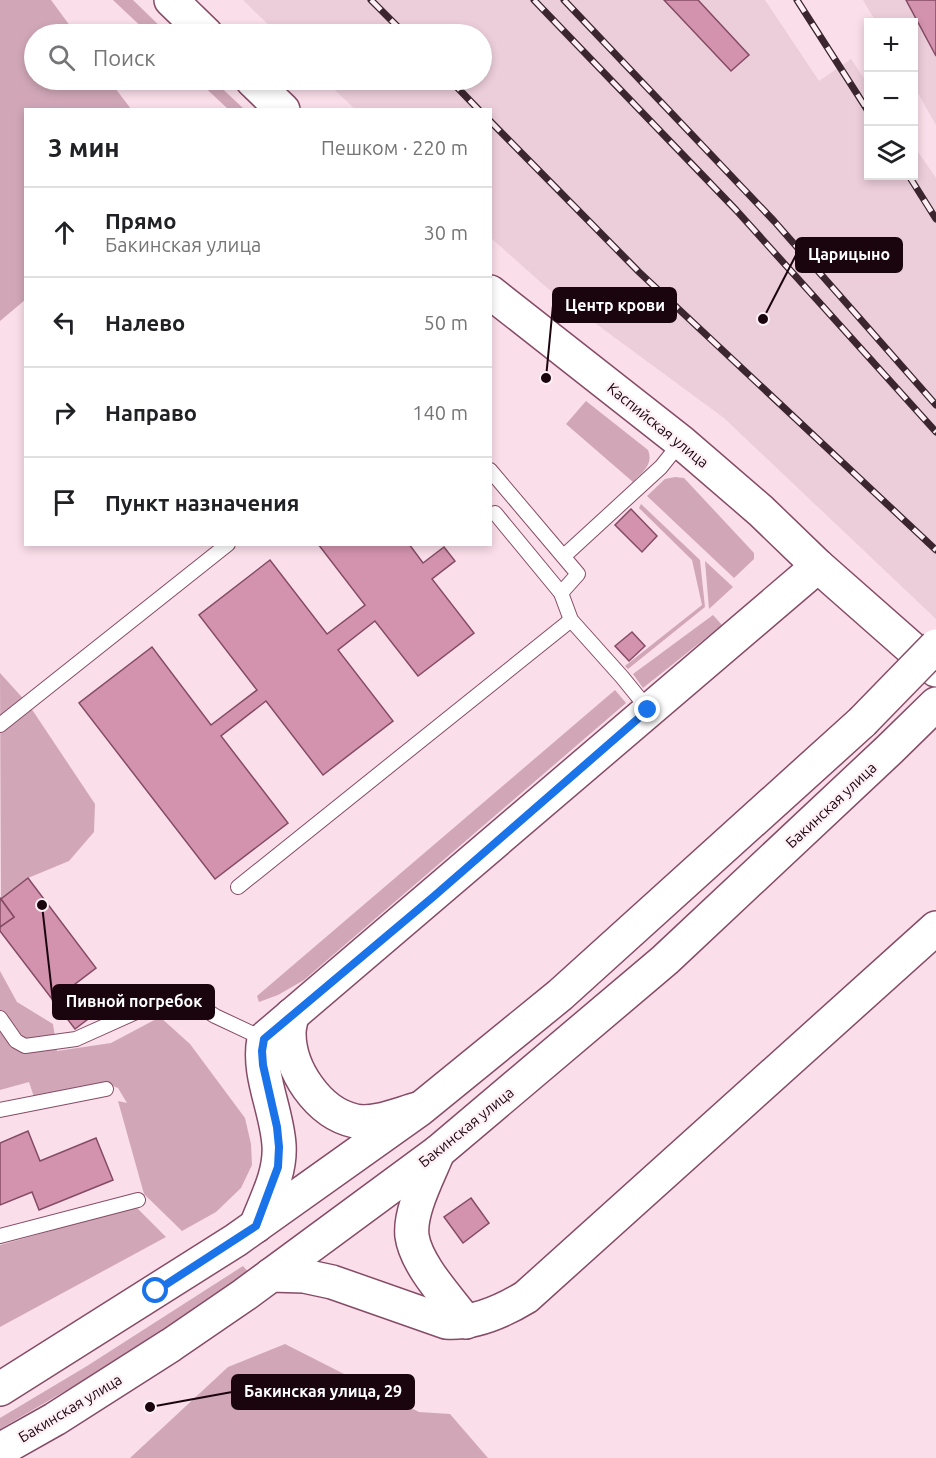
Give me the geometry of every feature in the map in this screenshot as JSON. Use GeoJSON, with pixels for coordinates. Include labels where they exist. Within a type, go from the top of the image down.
{"type":"FeatureCollection","features":[{"type":"Feature","properties":{"kind":"main road"},"geometry":{"type":"LineString","coordinates":[[171,0],[196,24]]}},
{"type":"Feature","properties":{"kind":"main road"},"geometry":{"type":"LineString","coordinates":[[262,90],[281,108]]}},
{"type":"Feature","properties":{"kind":"main road","name":"Каспийская улица"},"geometry":{"type":"LineString","coordinates":[[492,294],[681,442],[761,511],[818,566],[936,670]]}},
{"type":"Feature","properties":{"kind":"main road"},"geometry":{"type":"LineString","coordinates":[[256,1226],[278,1167],[279,1147],[277,1127],[263,1065],[264,1039],[818,566]]}},
{"type":"Feature","properties":{"kind":"main road"},"geometry":{"type":"LineString","coordinates":[[0,1389],[147,1298],[256,1226],[420,1109],[560,995],[862,722],[936,646]]}},
{"type":"Feature","properties":{"kind":"main road","name":"Бакинская улица"},"geometry":{"type":"LineString","coordinates":[[0,1450],[55,1419],[171,1345],[271,1275],[438,1152],[664,960],[891,749],[936,704]]}},
{"type":"Feature","properties":{"kind":"main road"},"geometry":{"type":"LineString","coordinates":[[271,1275],[304,1276],[332,1282],[439,1320],[454,1323],[466,1322],[510,1307],[526,1297],[936,928]]}},
{"type":"Feature","properties":{"kind":"main road"},"geometry":{"type":"LineString","coordinates":[[292,1015],[289,1032],[291,1049],[303,1077],[321,1103],[337,1114],[355,1121],[370,1121],[420,1109]]}},
{"type":"Feature","properties":{"kind":"main road"},"geometry":{"type":"LineString","coordinates":[[438,1152],[415,1210],[412,1235],[422,1263],[466,1322]]}},
{"type":"Feature","properties":{"kind":"lane"},"geometry":{"type":"LineString","coordinates":[[564,556],[661,467],[681,442]]}},
{"type":"Feature","properties":{"kind":"lane"},"geometry":{"type":"LineString","coordinates":[[492,472],[578,574],[561,593]]}},
{"type":"Feature","properties":{"kind":"lane"},"geometry":{"type":"LineString","coordinates":[[495,513],[561,593],[571,620],[648,710]]}},
{"type":"Feature","properties":{"kind":"lane"},"geometry":{"type":"LineString","coordinates":[[0,725],[225,546]]}},
{"type":"Feature","properties":{"kind":"lane"},"geometry":{"type":"LineString","coordinates":[[238,887],[571,620]]}},
{"type":"Feature","properties":{"kind":"lane"},"geometry":{"type":"LineString","coordinates":[[0,1018],[16,1041],[26,1046],[76,1039],[154,1004],[174,1002],[198,1005],[215,1016],[264,1039]]}},
{"type":"Feature","properties":{"kind":"lane"},"geometry":{"type":"LineString","coordinates":[[0,1110],[106,1089]]}},
{"type":"Feature","properties":{"kind":"lane"},"geometry":{"type":"LineString","coordinates":[[0,1236],[138,1200]]}},
{"type":"Feature","properties":{"kind":"shaded area"},"geometry":{"type":"Polygon","coordinates":[[[0,0],[51,0],[69,24],[24,24],[24,90],[117,90],[130,108],[24,108],[24,301],[0,321],[0,0]]]}},
{"type":"Feature","properties":{"kind":"shaded area"},"geometry":{"type":"Polygon","coordinates":[[[113,0],[133,0],[158,24],[138,24],[113,0]]]}},
{"type":"Feature","properties":{"kind":"shaded area"},"geometry":{"type":"Polygon","coordinates":[[[243,0],[765,0],[819,81],[851,59],[864,78],[864,180],[918,180],[918,152],[936,178],[936,619],[724,418],[546,287],[492,239],[492,108],[354,108],[335,90],[492,90],[492,24],[268,24],[243,0]]]}},
{"type":"Feature","properties":{"kind":"shaded area"},"geometry":{"type":"Polygon","coordinates":[[[863,0],[936,0],[936,125],[918,93],[918,18],[874,18],[863,0]]]}},
{"type":"Feature","properties":{"kind":"shaded area"},"geometry":{"type":"Polygon","coordinates":[[[208,90],[224,90],[243,108],[227,108],[208,90]]]}},
{"type":"Feature","properties":{"kind":"shaded area"},"geometry":{"type":"Polygon","coordinates":[[[586,401],[648,450],[648,464],[633,482],[566,424],[586,401]]]}},
{"type":"Feature","properties":{"kind":"shaded area"},"geometry":{"type":"Polygon","coordinates":[[[684,478],[754,553],[754,559],[734,578],[647,496],[665,479],[684,478]]]}},
{"type":"Feature","properties":{"kind":"shaded area"},"geometry":{"type":"Polygon","coordinates":[[[641,504],[700,560],[705,607],[628,669],[625,666],[702,605],[692,560],[639,508],[641,504]]]}},
{"type":"Feature","properties":{"kind":"shaded area"},"geometry":{"type":"Polygon","coordinates":[[[705,561],[733,587],[709,609],[705,561]]]}},
{"type":"Feature","properties":{"kind":"shaded area"},"geometry":{"type":"Polygon","coordinates":[[[713,615],[722,625],[643,688],[633,674],[713,615]]]}},
{"type":"Feature","properties":{"kind":"shaded area"},"geometry":{"type":"Polygon","coordinates":[[[0,673],[29,705],[95,804],[94,832],[69,861],[28,878],[1,899],[0,673]]]}},
{"type":"Feature","properties":{"kind":"shaded area"},"geometry":{"type":"Polygon","coordinates":[[[615,690],[626,703],[304,980],[278,995],[259,1002],[257,996],[615,690]]]}},
{"type":"Feature","properties":{"kind":"shaded area"},"geometry":{"type":"Polygon","coordinates":[[[0,971],[17,1002],[53,1024],[57,1051],[111,1043],[160,1017],[190,1044],[245,1118],[251,1144],[252,1165],[241,1188],[216,1212],[182,1231],[144,1194],[118,1101],[127,1103],[118,1088],[113,1086],[90,1099],[35,1100],[29,1082],[0,1090],[0,971]]]}},
{"type":"Feature","properties":{"kind":"shaded area"},"geometry":{"type":"Polygon","coordinates":[[[136,1207],[166,1237],[0,1327],[0,1245],[136,1207]]]}},
{"type":"Feature","properties":{"kind":"shaded area"},"geometry":{"type":"Polygon","coordinates":[[[243,1266],[250,1274],[91,1376],[0,1429],[0,1418],[87,1366],[243,1266]]]}},
{"type":"Feature","properties":{"kind":"shaded area"},"geometry":{"type":"Polygon","coordinates":[[[285,1344],[419,1412],[450,1414],[488,1458],[130,1458],[228,1367],[285,1344]]]}},
{"type":"Feature","properties":{"kind":"building"},"geometry":{"type":"Polygon","coordinates":[[[664,0],[698,0],[749,55],[731,71],[664,0]]]}},
{"type":"Feature","properties":{"kind":"building"},"geometry":{"type":"Polygon","coordinates":[[[906,0],[936,0],[936,56],[918,22],[918,18],[916,18],[906,0]]]}},
{"type":"Feature","properties":{"kind":"building"},"geometry":{"type":"Polygon","coordinates":[[[631,509],[657,536],[642,552],[615,525],[631,509]]]}},
{"type":"Feature","properties":{"kind":"building"},"geometry":{"type":"Polygon","coordinates":[[[320,546],[410,546],[423,563],[444,547],[455,561],[432,579],[474,633],[418,676],[375,621],[338,650],[393,721],[323,775],[266,701],[221,736],[288,823],[215,879],[79,703],[152,647],[211,725],[257,690],[199,615],[270,560],[327,634],[365,605],[320,546]]]}},
{"type":"Feature","properties":{"kind":"building"},"geometry":{"type":"Polygon","coordinates":[[[632,632],[645,646],[629,661],[615,646],[632,632]]]}},
{"type":"Feature","properties":{"kind":"building"},"geometry":{"type":"Polygon","coordinates":[[[28,878],[96,968],[70,988],[92,1016],[75,1029],[0,931],[0,927],[14,917],[1,899],[28,878]]]}},
{"type":"Feature","properties":{"kind":"building"},"geometry":{"type":"Polygon","coordinates":[[[0,898],[14,917],[0,927],[0,898]]]}},
{"type":"Feature","properties":{"kind":"building"},"geometry":{"type":"Polygon","coordinates":[[[28,1131],[40,1161],[96,1138],[113,1180],[39,1210],[32,1192],[0,1205],[0,1143],[28,1131]]]}},
{"type":"Feature","properties":{"kind":"building"},"geometry":{"type":"Polygon","coordinates":[[[471,1198],[489,1223],[463,1243],[444,1217],[471,1198]]]}},
{"type":"Feature","properties":{"kind":"railway"},"geometry":{"type":"LineString","coordinates":[[371,0],[395,24]]}},
{"type":"Feature","properties":{"kind":"railway"},"geometry":{"type":"LineString","coordinates":[[534,0],[736,210],[936,432]]}},
{"type":"Feature","properties":{"kind":"railway"},"geometry":{"type":"LineString","coordinates":[[564,0],[774,221],[936,405]]}},
{"type":"Feature","properties":{"kind":"railway"},"geometry":{"type":"LineString","coordinates":[[797,0],[864,105]]}},
{"type":"Feature","properties":{"kind":"railway"},"geometry":{"type":"LineString","coordinates":[[460,90],[477,108]]}},
{"type":"Feature","properties":{"kind":"railway"},"geometry":{"type":"LineString","coordinates":[[492,123],[639,272],[936,550]]}},
{"type":"Feature","properties":{"kind":"railway"},"geometry":{"type":"LineString","coordinates":[[912,180],[936,219]]}},
{"type":"Feature","properties":{"kind":"place","name":"Царицыно"},"geometry":{"type":"Point","coordinates":[763,319]}},
{"type":"Feature","properties":{"kind":"place","name":"Центр крови"},"geometry":{"type":"Point","coordinates":[546,378]}},
{"type":"Feature","properties":{"kind":"place","name":"Пивной погребок"},"geometry":{"type":"Point","coordinates":[42,905]}},
{"type":"Feature","properties":{"kind":"place","name":"Бакинская улица, 29"},"geometry":{"type":"Point","coordinates":[150,1407]}},
{"type":"Feature","properties":{"kind":"route"},"geometry":{"type":"LineString","coordinates":[[156,1291],[256,1226],[278,1167],[279,1147],[277,1127],[263,1065],[264,1039],[433,897],[648,710]]}}]}
